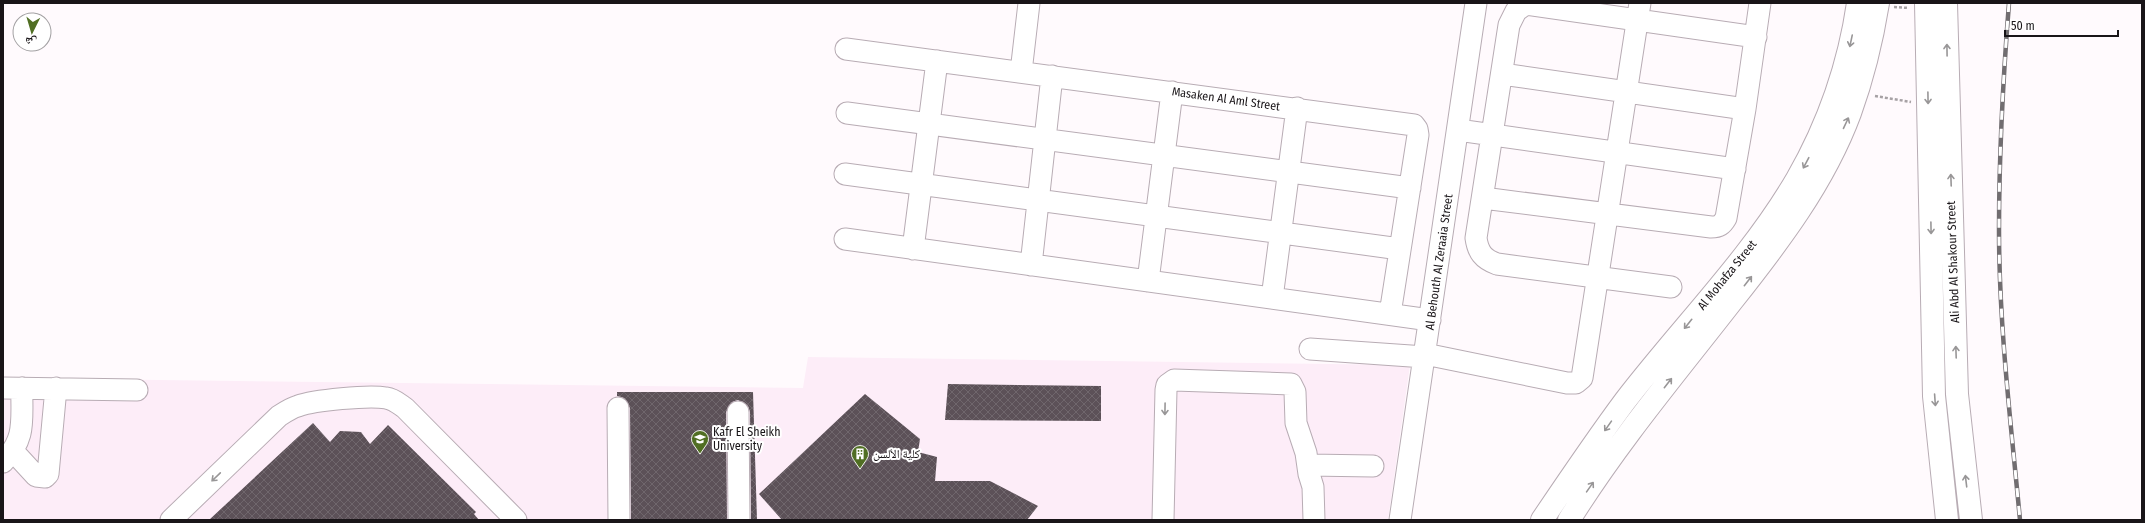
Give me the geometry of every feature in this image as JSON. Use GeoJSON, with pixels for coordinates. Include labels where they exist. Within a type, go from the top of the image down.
{"type":"FeatureCollection","features":[{"type":"Feature","properties":{"kind":"main road","name":"Al Mohafza Street"},"geometry":{"type":"LineString","coordinates":[[1569,520],[1622,443],[1790,224],[1833,151],[1850,114],[1873,33],[1871,4]]}},
{"type":"Feature","properties":{"kind":"main road","name":"Al Mohafza Street"},"geometry":{"type":"LineString","coordinates":[[1542,520],[1625,401],[1758,237],[1797,179],[1822,130],[1839,85],[1849,52],[1871,4]]}},
{"type":"Feature","properties":{"kind":"main road","name":"Ali Abd Al Shakour Street"},"geometry":{"type":"LineString","coordinates":[[1933,5],[1928,104],[1934,396],[1947,520]]}},
{"type":"Feature","properties":{"kind":"main road","name":"Ali Abd Al Shakour Street"},"geometry":{"type":"LineString","coordinates":[[1933,5],[1957,394],[1971,520]]}},
{"type":"Feature","properties":{"kind":"street"},"geometry":{"type":"LineString","coordinates":[[1021,72],[1029,3]]}},
{"type":"Feature","properties":{"kind":"street","name":"Al Behouth Al Zeraaia Street"},"geometry":{"type":"LineString","coordinates":[[1400,520],[1476,3]]}},
{"type":"Feature","properties":{"kind":"street"},"geometry":{"type":"LineString","coordinates":[[1482,198],[1717,227],[1723,224],[1726,218],[1735,169],[1760,3]]}},
{"type":"Feature","properties":{"kind":"street"},"geometry":{"type":"LineString","coordinates":[[1671,287],[1497,264],[1488,261],[1481,255],[1477,247],[1476,238],[1511,17],[1526,4],[1638,12],[1756,37]]}},
{"type":"Feature","properties":{"kind":"street"},"geometry":{"type":"LineString","coordinates":[[1310,349],[1425,356],[1568,383],[1576,383],[1582,378],[1638,12]]}},
{"type":"Feature","properties":{"kind":"street","name":"Masaken Al Aml Street"},"geometry":{"type":"LineString","coordinates":[[846,49],[1297,108],[1414,125],[1417,129],[1418,135],[1390,314]]}},
{"type":"Feature","properties":{"kind":"street"},"geometry":{"type":"LineString","coordinates":[[913,249],[937,61]]}},
{"type":"Feature","properties":{"kind":"street"},"geometry":{"type":"LineString","coordinates":[[1502,74],[1745,109]]}},
{"type":"Feature","properties":{"kind":"street"},"geometry":{"type":"LineString","coordinates":[[1031,265],[1052,76]]}},
{"type":"Feature","properties":{"kind":"street"},"geometry":{"type":"LineString","coordinates":[[1148,281],[1172,92]]}},
{"type":"Feature","properties":{"kind":"street"},"geometry":{"type":"LineString","coordinates":[[1272,298],[1297,108]]}},
{"type":"Feature","properties":{"kind":"street"},"geometry":{"type":"LineString","coordinates":[[847,113],[1410,188]]}},
{"type":"Feature","properties":{"kind":"street"},"geometry":{"type":"LineString","coordinates":[[1458,130],[1735,169]]}},
{"type":"Feature","properties":{"kind":"street"},"geometry":{"type":"LineString","coordinates":[[845,174],[1400,249]]}},
{"type":"Feature","properties":{"kind":"street"},"geometry":{"type":"LineString","coordinates":[[845,240],[1430,320]]}},
{"type":"Feature","properties":{"kind":"street"},"geometry":{"type":"LineString","coordinates":[[1178,520],[1180,380]]}},
{"type":"Feature","properties":{"kind":"street"},"geometry":{"type":"LineString","coordinates":[[1163,520],[1166,390],[1170,382],[1180,380],[1291,384],[1295,392],[1296,423],[1313,487],[1314,520]]}},
{"type":"Feature","properties":{"kind":"street"},"geometry":{"type":"LineString","coordinates":[[56,388],[48,474],[45,477],[36,476],[8,457],[21,435],[12,388],[56,388],[137,390]]}},
{"type":"Feature","properties":{"kind":"street"},"geometry":{"type":"LineString","coordinates":[[171,520],[279,416],[297,406],[321,401],[375,397],[387,398],[397,402],[516,520]]}},
{"type":"Feature","properties":{"kind":"street"},"geometry":{"type":"LineString","coordinates":[[191,520],[293,421],[297,406]]}},
{"type":"Feature","properties":{"kind":"street"},"geometry":{"type":"LineString","coordinates":[[618,408],[619,520]]}},
{"type":"Feature","properties":{"kind":"street"},"geometry":{"type":"LineString","coordinates":[[738,412],[739,520]]}},
{"type":"Feature","properties":{"kind":"street"},"geometry":{"type":"LineString","coordinates":[[1309,470],[1373,466]]}},
{"type":"Feature","properties":{"kind":"street"},"geometry":{"type":"LineString","coordinates":[[1301,520],[1302,496],[1309,470]]}},
{"type":"Feature","properties":{"kind":"path"},"geometry":{"type":"LineString","coordinates":[[1871,4],[1933,5]]}},
{"type":"Feature","properties":{"kind":"path"},"geometry":{"type":"LineString","coordinates":[[1856,93],[1928,104]]}},
{"type":"Feature","properties":{"kind":"shaded area","name":"Kafr El Sheikh University"},"geometry":{"type":"Polygon","coordinates":[[[808,357],[1410,365],[1388,520],[3,520],[3,378],[803,388],[808,357]]]}},
{"type":"Feature","properties":{"kind":"building"},"geometry":{"type":"Polygon","coordinates":[[[948,384],[1101,386],[1101,421],[945,420],[948,384]]]}},
{"type":"Feature","properties":{"kind":"building"},"geometry":{"type":"Polygon","coordinates":[[[617,392],[753,392],[757,520],[751,520],[750,412],[748,406],[738,400],[732,402],[726,412],[727,520],[631,520],[630,408],[624,398],[617,396],[617,392]]]}},
{"type":"Feature","properties":{"kind":"building","name":"كلية الألسن"},"geometry":{"type":"Polygon","coordinates":[[[865,394],[920,439],[918,452],[937,457],[935,481],[990,481],[1038,506],[1027,520],[782,520],[759,494],[865,394]]]}},
{"type":"Feature","properties":{"kind":"building"},"geometry":{"type":"Polygon","coordinates":[[[313,423],[330,442],[340,431],[361,432],[370,444],[388,425],[476,512],[474,514],[479,520],[209,520],[313,423]]]}},
{"type":"Feature","properties":{"kind":"railway"},"geometry":{"type":"LineString","coordinates":[[2009,3],[2003,88],[1999,230],[2001,303],[2006,375],[2020,520]]}},
{"type":"Feature","properties":{"kind":"place","name":"Kafr El Sheikh University"},"geometry":{"type":"Point","coordinates":[700,454]}},
{"type":"Feature","properties":{"kind":"place","name":"كلية الألسن"},"geometry":{"type":"Point","coordinates":[860,469]}}]}
